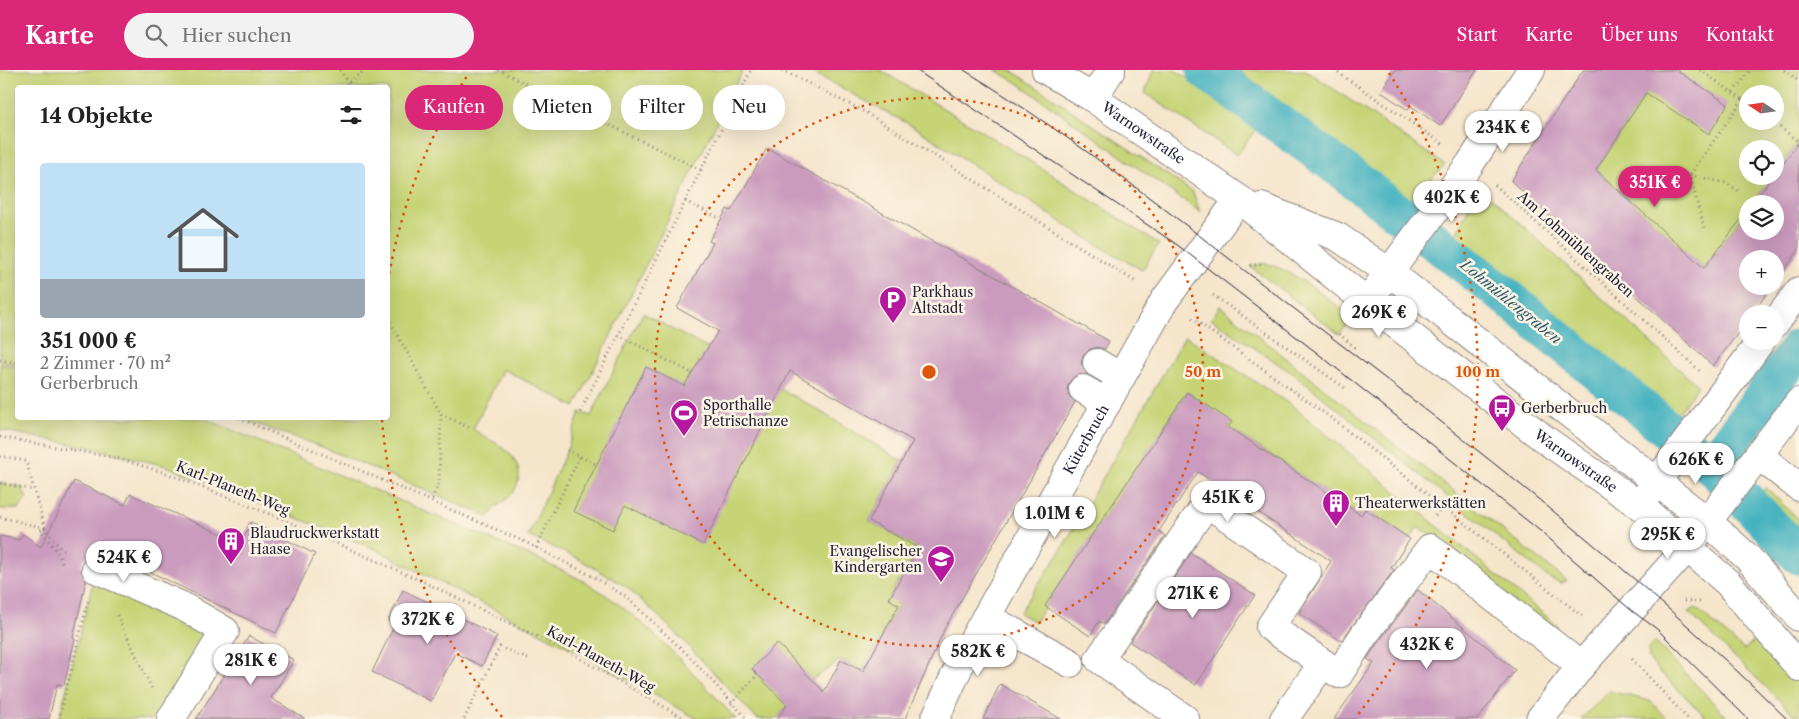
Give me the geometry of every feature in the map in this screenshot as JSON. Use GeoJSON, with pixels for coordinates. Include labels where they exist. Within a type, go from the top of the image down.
{"type":"FeatureCollection","features":[{"type":"Feature","properties":{"kind":"street","name":"Warnowstraße"},"geometry":{"type":"LineString","coordinates":[[1046,70],[1093,98],[1239,199],[1366,302],[1559,450],[1639,505],[1728,584],[1799,667]]}},
{"type":"Feature","properties":{"kind":"street"},"geometry":{"type":"LineString","coordinates":[[1093,98],[1111,70]]}},
{"type":"Feature","properties":{"kind":"street"},"geometry":{"type":"LineString","coordinates":[[1366,302],[1466,169],[1532,70]]}},
{"type":"Feature","properties":{"kind":"street","name":"Küterbruch"},"geometry":{"type":"LineString","coordinates":[[935,719],[963,658],[1164,301],[1239,199]]}},
{"type":"Feature","properties":{"kind":"street","name":"Warnowstraße"},"geometry":{"type":"LineString","coordinates":[[1239,199],[1338,237],[1389,272],[1474,341],[1708,522],[1748,558],[1799,617]]}},
{"type":"Feature","properties":{"kind":"street"},"geometry":{"type":"LineString","coordinates":[[1784,310],[1799,291]]}},
{"type":"Feature","properties":{"kind":"street"},"geometry":{"type":"LineString","coordinates":[[1639,505],[1754,350]]}},
{"type":"Feature","properties":{"kind":"street"},"geometry":{"type":"LineString","coordinates":[[1097,363],[1121,378]]}},
{"type":"Feature","properties":{"kind":"street"},"geometry":{"type":"LineString","coordinates":[[1083,389],[1107,403]]}},
{"type":"Feature","properties":{"kind":"street"},"geometry":{"type":"LineString","coordinates":[[1540,719],[1581,666],[1608,638],[1708,522],[1799,402]]}},
{"type":"Feature","properties":{"kind":"street"},"geometry":{"type":"LineString","coordinates":[[1752,463],[1799,488]]}},
{"type":"Feature","properties":{"kind":"street"},"geometry":{"type":"LineString","coordinates":[[1185,719],[1099,659],[1207,503],[1307,572],[1270,627],[1339,674],[1364,635],[1430,548],[1581,666]]}},
{"type":"Feature","properties":{"kind":"street"},"geometry":{"type":"LineString","coordinates":[[96,569],[182,606],[225,631],[171,719]]}},
{"type":"Feature","properties":{"kind":"street"},"geometry":{"type":"LineString","coordinates":[[986,617],[1070,662]]}},
{"type":"Feature","properties":{"kind":"street"},"geometry":{"type":"LineString","coordinates":[[1284,719],[1323,663]]}},
{"type":"Feature","properties":{"kind":"path"},"geometry":{"type":"LineString","coordinates":[[340,70],[350,85]]}},
{"type":"Feature","properties":{"kind":"path"},"geometry":{"type":"LineString","coordinates":[[344,85],[365,70]]}},
{"type":"Feature","properties":{"kind":"path"},"geometry":{"type":"LineString","coordinates":[[498,70],[702,170]]}},
{"type":"Feature","properties":{"kind":"path"},"geometry":{"type":"LineString","coordinates":[[580,412],[751,70]]}},
{"type":"Feature","properties":{"kind":"path"},"geometry":{"type":"LineString","coordinates":[[782,70],[865,112],[1104,260],[1164,301]]}},
{"type":"Feature","properties":{"kind":"path","name":"Am Lohmühlengraben"},"geometry":{"type":"LineString","coordinates":[[1334,70],[1466,169],[1723,391]]}},
{"type":"Feature","properties":{"kind":"path"},"geometry":{"type":"LineString","coordinates":[[1700,70],[1739,96]]}},
{"type":"Feature","properties":{"kind":"path"},"geometry":{"type":"LineString","coordinates":[[1733,92],[1751,70]]}},
{"type":"Feature","properties":{"kind":"path"},"geometry":{"type":"LineString","coordinates":[[1784,70],[1799,81]]}},
{"type":"Feature","properties":{"kind":"path"},"geometry":{"type":"LineString","coordinates":[[1704,228],[1690,175],[1739,105]]}},
{"type":"Feature","properties":{"kind":"path"},"geometry":{"type":"LineString","coordinates":[[1784,130],[1799,142]]}},
{"type":"Feature","properties":{"kind":"path"},"geometry":{"type":"LineString","coordinates":[[1636,171],[1690,175],[1726,183],[1739,191]]}},
{"type":"Feature","properties":{"kind":"path"},"geometry":{"type":"LineString","coordinates":[[686,201],[722,219]]}},
{"type":"Feature","properties":{"kind":"path"},"geometry":{"type":"LineString","coordinates":[[1214,295],[1345,388]]}},
{"type":"Feature","properties":{"kind":"path"},"geometry":{"type":"LineString","coordinates":[[1196,321],[1338,423],[1608,638]]}},
{"type":"Feature","properties":{"kind":"path"},"geometry":{"type":"LineString","coordinates":[[390,322],[441,414],[439,483],[431,501]]}},
{"type":"Feature","properties":{"kind":"path"},"geometry":{"type":"LineString","coordinates":[[1339,334],[1357,349]]}},
{"type":"Feature","properties":{"kind":"path"},"geometry":{"type":"LineString","coordinates":[[618,335],[692,373]]}},
{"type":"Feature","properties":{"kind":"path"},"geometry":{"type":"LineString","coordinates":[[0,360],[15,362]]}},
{"type":"Feature","properties":{"kind":"path"},"geometry":{"type":"LineString","coordinates":[[441,414],[472,429]]}},
{"type":"Feature","properties":{"kind":"path"},"geometry":{"type":"LineString","coordinates":[[244,420],[536,548],[596,578],[626,597],[688,655],[731,704],[747,719]]}},
{"type":"Feature","properties":{"kind":"path","name":"Karl-Planeth-Weg"},"geometry":{"type":"LineString","coordinates":[[0,436],[125,461],[166,473],[282,520],[426,582],[566,651],[685,719]]}},
{"type":"Feature","properties":{"kind":"path"},"geometry":{"type":"LineString","coordinates":[[567,450],[597,465]]}},
{"type":"Feature","properties":{"kind":"path"},"geometry":{"type":"LineString","coordinates":[[0,456],[26,461],[45,528],[60,548],[96,569],[153,693]]}},
{"type":"Feature","properties":{"kind":"path"},"geometry":{"type":"LineString","coordinates":[[536,548],[580,456]]}},
{"type":"Feature","properties":{"kind":"path"},"geometry":{"type":"LineString","coordinates":[[0,483],[34,490]]}},
{"type":"Feature","properties":{"kind":"path"},"geometry":{"type":"LineString","coordinates":[[0,517],[45,528]]}},
{"type":"Feature","properties":{"kind":"path"},"geometry":{"type":"LineString","coordinates":[[45,528],[40,530],[57,551],[65,567]]}},
{"type":"Feature","properties":{"kind":"path"},"geometry":{"type":"LineString","coordinates":[[59,719],[96,569]]}},
{"type":"Feature","properties":{"kind":"path"},"geometry":{"type":"LineString","coordinates":[[464,719],[500,647],[528,659]]}},
{"type":"Feature","properties":{"kind":"path"},"geometry":{"type":"LineString","coordinates":[[1644,672],[1688,719]]}},
{"type":"Feature","properties":{"kind":"path"},"geometry":{"type":"LineString","coordinates":[[731,704],[756,676]]}},
{"type":"Feature","properties":{"kind":"green space"},"geometry":{"type":"Polygon","coordinates":[[[0,70],[743,70],[736,85],[713,85],[713,130],[575,407],[503,369],[473,429],[509,453],[517,466],[519,478],[512,494],[489,517],[322,447],[246,420],[390,420],[390,85],[15,85],[15,365],[0,362],[0,70]]]}},
{"type":"Feature","properties":{"kind":"green space"},"geometry":{"type":"Polygon","coordinates":[[[808,70],[880,70],[1027,159],[1159,244],[1142,270],[1091,241],[914,127],[808,70]]]}},
{"type":"Feature","properties":{"kind":"green space"},"geometry":{"type":"Polygon","coordinates":[[[995,70],[1010,70],[1020,76],[1193,192],[1200,212],[1015,81],[995,70]]]}},
{"type":"Feature","properties":{"kind":"green space"},"geometry":{"type":"Polygon","coordinates":[[[1153,70],[1175,70],[1260,124],[1237,155],[1145,93],[1153,70]]]}},
{"type":"Feature","properties":{"kind":"green space"},"geometry":{"type":"Polygon","coordinates":[[[1239,70],[1306,70],[1445,165],[1409,201],[1239,70]]]}},
{"type":"Feature","properties":{"kind":"green space"},"geometry":{"type":"Polygon","coordinates":[[[1661,70],[1799,70],[1799,141],[1784,161],[1784,140],[1739,140],[1739,185],[1766,185],[1759,195],[1739,195],[1739,221],[1704,268],[1596,170],[1661,70]]]}},
{"type":"Feature","properties":{"kind":"green space"},"geometry":{"type":"Polygon","coordinates":[[[1475,193],[1486,202],[1491,197],[1698,386],[1674,419],[1455,237],[1475,193]]]}},
{"type":"Feature","properties":{"kind":"green space"},"geometry":{"type":"Polygon","coordinates":[[[1266,263],[1290,273],[1322,294],[1353,318],[1339,334],[1250,266],[1266,263]]]}},
{"type":"Feature","properties":{"kind":"green space"},"geometry":{"type":"Polygon","coordinates":[[[1220,306],[1567,581],[1561,583],[1549,578],[1295,375],[1211,319],[1220,306]]]}},
{"type":"Feature","properties":{"kind":"green space"},"geometry":{"type":"Polygon","coordinates":[[[643,313],[806,403],[902,461],[869,521],[927,553],[909,585],[899,580],[889,598],[899,605],[863,671],[841,660],[799,689],[777,719],[757,719],[675,632],[627,587],[577,558],[528,536],[567,450],[580,412],[591,416],[643,313]]]}},
{"type":"Feature","properties":{"kind":"green space"},"geometry":{"type":"Polygon","coordinates":[[[1185,336],[1291,405],[1558,626],[1551,631],[1418,527],[1410,539],[1365,509],[1361,515],[1228,427],[1231,422],[1187,392],[1035,622],[1019,613],[1060,552],[1185,336]]]}},
{"type":"Feature","properties":{"kind":"green space"},"geometry":{"type":"Polygon","coordinates":[[[0,364],[15,367],[15,420],[209,420],[540,560],[592,586],[632,615],[650,631],[686,665],[736,719],[698,719],[574,650],[373,548],[166,466],[92,448],[0,430],[0,364]]]}},
{"type":"Feature","properties":{"kind":"green space"},"geometry":{"type":"Polygon","coordinates":[[[0,483],[22,487],[27,499],[18,509],[0,509],[0,483]]]}},
{"type":"Feature","properties":{"kind":"green space"},"geometry":{"type":"Polygon","coordinates":[[[1766,487],[1799,521],[1799,541],[1757,499],[1766,487]]]}},
{"type":"Feature","properties":{"kind":"green space"},"geometry":{"type":"Polygon","coordinates":[[[96,569],[225,631],[171,719],[59,719],[96,569]]]}},
{"type":"Feature","properties":{"kind":"green space"},"geometry":{"type":"Polygon","coordinates":[[[1696,608],[1744,650],[1758,638],[1799,683],[1799,719],[1688,612],[1696,608]]]}},
{"type":"Feature","properties":{"kind":"green space"},"geometry":{"type":"Polygon","coordinates":[[[1653,642],[1729,719],[1708,719],[1658,670],[1649,659],[1648,648],[1653,642]]]}},
{"type":"Feature","properties":{"kind":"green space"},"geometry":{"type":"Polygon","coordinates":[[[1609,691],[1650,701],[1668,719],[1581,719],[1609,691]]]}},
{"type":"Feature","properties":{"kind":"building"},"geometry":{"type":"Polygon","coordinates":[[[1395,70],[1477,70],[1440,126],[1411,106],[1408,110],[1381,92],[1395,70]]]}},
{"type":"Feature","properties":{"kind":"building"},"geometry":{"type":"Polygon","coordinates":[[[1583,70],[1676,70],[1728,104],[1709,134],[1646,93],[1596,170],[1704,268],[1739,222],[1739,240],[1784,240],[1784,195],[1759,195],[1766,185],[1784,185],[1784,163],[1799,141],[1799,250],[1784,271],[1784,250],[1739,250],[1739,295],[1766,295],[1758,305],[1739,305],[1739,332],[1713,366],[1511,181],[1583,70]]]}},
{"type":"Feature","properties":{"kind":"building"},"geometry":{"type":"Polygon","coordinates":[[[767,148],[1109,341],[1105,349],[1098,347],[1090,349],[1083,356],[1081,363],[1087,374],[1075,376],[1067,388],[1069,396],[1075,402],[945,628],[905,719],[777,719],[787,705],[752,669],[777,643],[824,692],[841,660],[863,671],[899,605],[889,599],[918,548],[869,521],[913,441],[790,371],[703,545],[625,505],[613,530],[573,511],[646,367],[684,386],[718,331],[677,308],[713,243],[709,241],[727,209],[731,211],[767,148]]]}},
{"type":"Feature","properties":{"kind":"building","name":"Theaterwerkstätten"},"geometry":{"type":"Polygon","coordinates":[[[1187,392],[1232,422],[1228,427],[1361,515],[1365,509],[1410,539],[1391,568],[1394,570],[1341,641],[1299,613],[1331,561],[1198,472],[1159,531],[1165,536],[1104,624],[1099,621],[1090,636],[1045,606],[1187,392]]]}},
{"type":"Feature","properties":{"kind":"building"},"geometry":{"type":"Polygon","coordinates":[[[74,481],[125,505],[130,494],[226,536],[228,532],[243,539],[251,522],[315,554],[276,633],[95,545],[93,554],[86,557],[82,563],[81,571],[86,581],[73,638],[75,639],[64,685],[57,684],[49,719],[0,719],[0,536],[19,540],[23,534],[41,547],[74,481]]]}},
{"type":"Feature","properties":{"kind":"building"},"geometry":{"type":"Polygon","coordinates":[[[1191,553],[1255,595],[1196,685],[1130,642],[1191,553]]]}},
{"type":"Feature","properties":{"kind":"building"},"geometry":{"type":"Polygon","coordinates":[[[403,590],[497,636],[482,666],[455,653],[431,701],[372,672],[395,624],[388,621],[403,590]]]}},
{"type":"Feature","properties":{"kind":"building"},"geometry":{"type":"Polygon","coordinates":[[[1418,590],[1515,670],[1478,719],[1334,719],[1374,663],[1367,659],[1418,590]]]}},
{"type":"Feature","properties":{"kind":"building"},"geometry":{"type":"Polygon","coordinates":[[[249,636],[294,660],[271,698],[305,719],[196,719],[249,636]]]}},
{"type":"Feature","properties":{"kind":"building"},"geometry":{"type":"Polygon","coordinates":[[[1000,684],[1061,719],[983,719],[1000,684]]]}},
{"type":"Feature","properties":{"kind":"waterway","name":"Lohmühlengraben"},"geometry":{"type":"LineString","coordinates":[[1205,70],[1345,172],[1508,298],[1712,466],[1799,555]]}},
{"type":"Feature","properties":{"kind":"waterway"},"geometry":{"type":"LineString","coordinates":[[1712,466],[1799,348]]}},
{"type":"Feature","properties":{"kind":"tram line"},"geometry":{"type":"LineString","coordinates":[[916,70],[1176,244],[1321,356],[1544,534],[1632,611],[1657,629],[1748,719]]}},
{"type":"Feature","properties":{"kind":"tram line"},"geometry":{"type":"LineString","coordinates":[[964,70],[1052,127],[1138,189],[1491,461],[1672,612],[1787,719]]}},
{"type":"Feature","properties":{"kind":"place","name":"Parkhaus Altstadt"},"geometry":{"type":"Point","coordinates":[893,324]}},
{"type":"Feature","properties":{"kind":"place","name":"Gerberbruch"},"geometry":{"type":"Point","coordinates":[1502,432]}},
{"type":"Feature","properties":{"kind":"place","name":"Sporthalle Petrischanze"},"geometry":{"type":"Point","coordinates":[684,437]}},
{"type":"Feature","properties":{"kind":"place","name":"Theaterwerkstätten"},"geometry":{"type":"Point","coordinates":[1336,527]}},
{"type":"Feature","properties":{"kind":"place","name":"Blaudruckwerkstatt Haase"},"geometry":{"type":"Point","coordinates":[231,565]}},
{"type":"Feature","properties":{"kind":"place","name":"Evangelischer Kindergarten"},"geometry":{"type":"Point","coordinates":[941,583]}}]}
